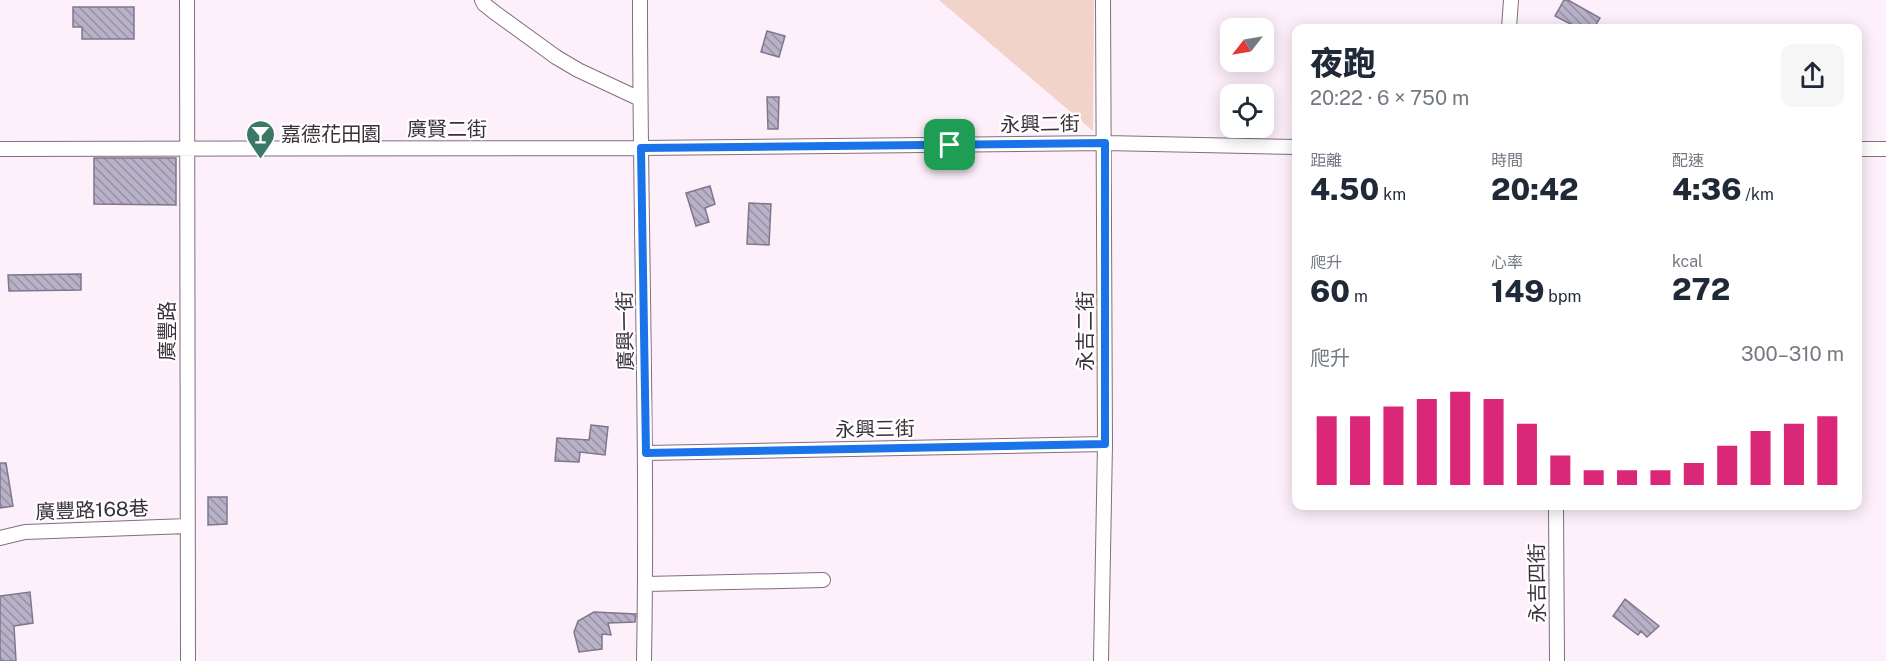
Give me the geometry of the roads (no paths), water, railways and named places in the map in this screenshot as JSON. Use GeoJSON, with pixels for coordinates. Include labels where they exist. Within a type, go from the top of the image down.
{"type":"FeatureCollection","features":[{"type":"Feature","properties":{"kind":"street","name":"廣豐路"},"geometry":{"type":"LineString","coordinates":[[187,0],[188,661]]}},
{"type":"Feature","properties":{"kind":"street"},"geometry":{"type":"LineString","coordinates":[[482,0],[494,12],[556,57],[640,99]]}},
{"type":"Feature","properties":{"kind":"street","name":"廣興一街"},"geometry":{"type":"LineString","coordinates":[[640,0],[646,453],[645,661]]}},
{"type":"Feature","properties":{"kind":"street","name":"永吉二街"},"geometry":{"type":"LineString","coordinates":[[1101,661],[1105,444],[1103,0]]}},
{"type":"Feature","properties":{"kind":"street"},"geometry":{"type":"LineString","coordinates":[[1509,24],[1511,0]]}},
{"type":"Feature","properties":{"kind":"street","name":"永興二街"},"geometry":{"type":"LineString","coordinates":[[641,148],[1105,143],[1292,147]]}},
{"type":"Feature","properties":{"kind":"street","name":"廣賢二街"},"geometry":{"type":"LineString","coordinates":[[0,149],[641,148]]}},
{"type":"Feature","properties":{"kind":"street"},"geometry":{"type":"LineString","coordinates":[[1862,149],[1886,149]]}},
{"type":"Feature","properties":{"kind":"street","name":"永興三街"},"geometry":{"type":"LineString","coordinates":[[646,453],[1105,444]]}},
{"type":"Feature","properties":{"kind":"street","name":"永吉四街"},"geometry":{"type":"LineString","coordinates":[[1556,510],[1557,661]]}},
{"type":"Feature","properties":{"kind":"street","name":"廣豐路168巷"},"geometry":{"type":"LineString","coordinates":[[0,538],[25,532],[187,526]]}},
{"type":"Feature","properties":{"kind":"street"},"geometry":{"type":"LineString","coordinates":[[646,584],[823,580]]}},
{"type":"Feature","properties":{"kind":"place","name":"嘉德花田園"},"geometry":{"type":"Point","coordinates":[260,160]}}]}
